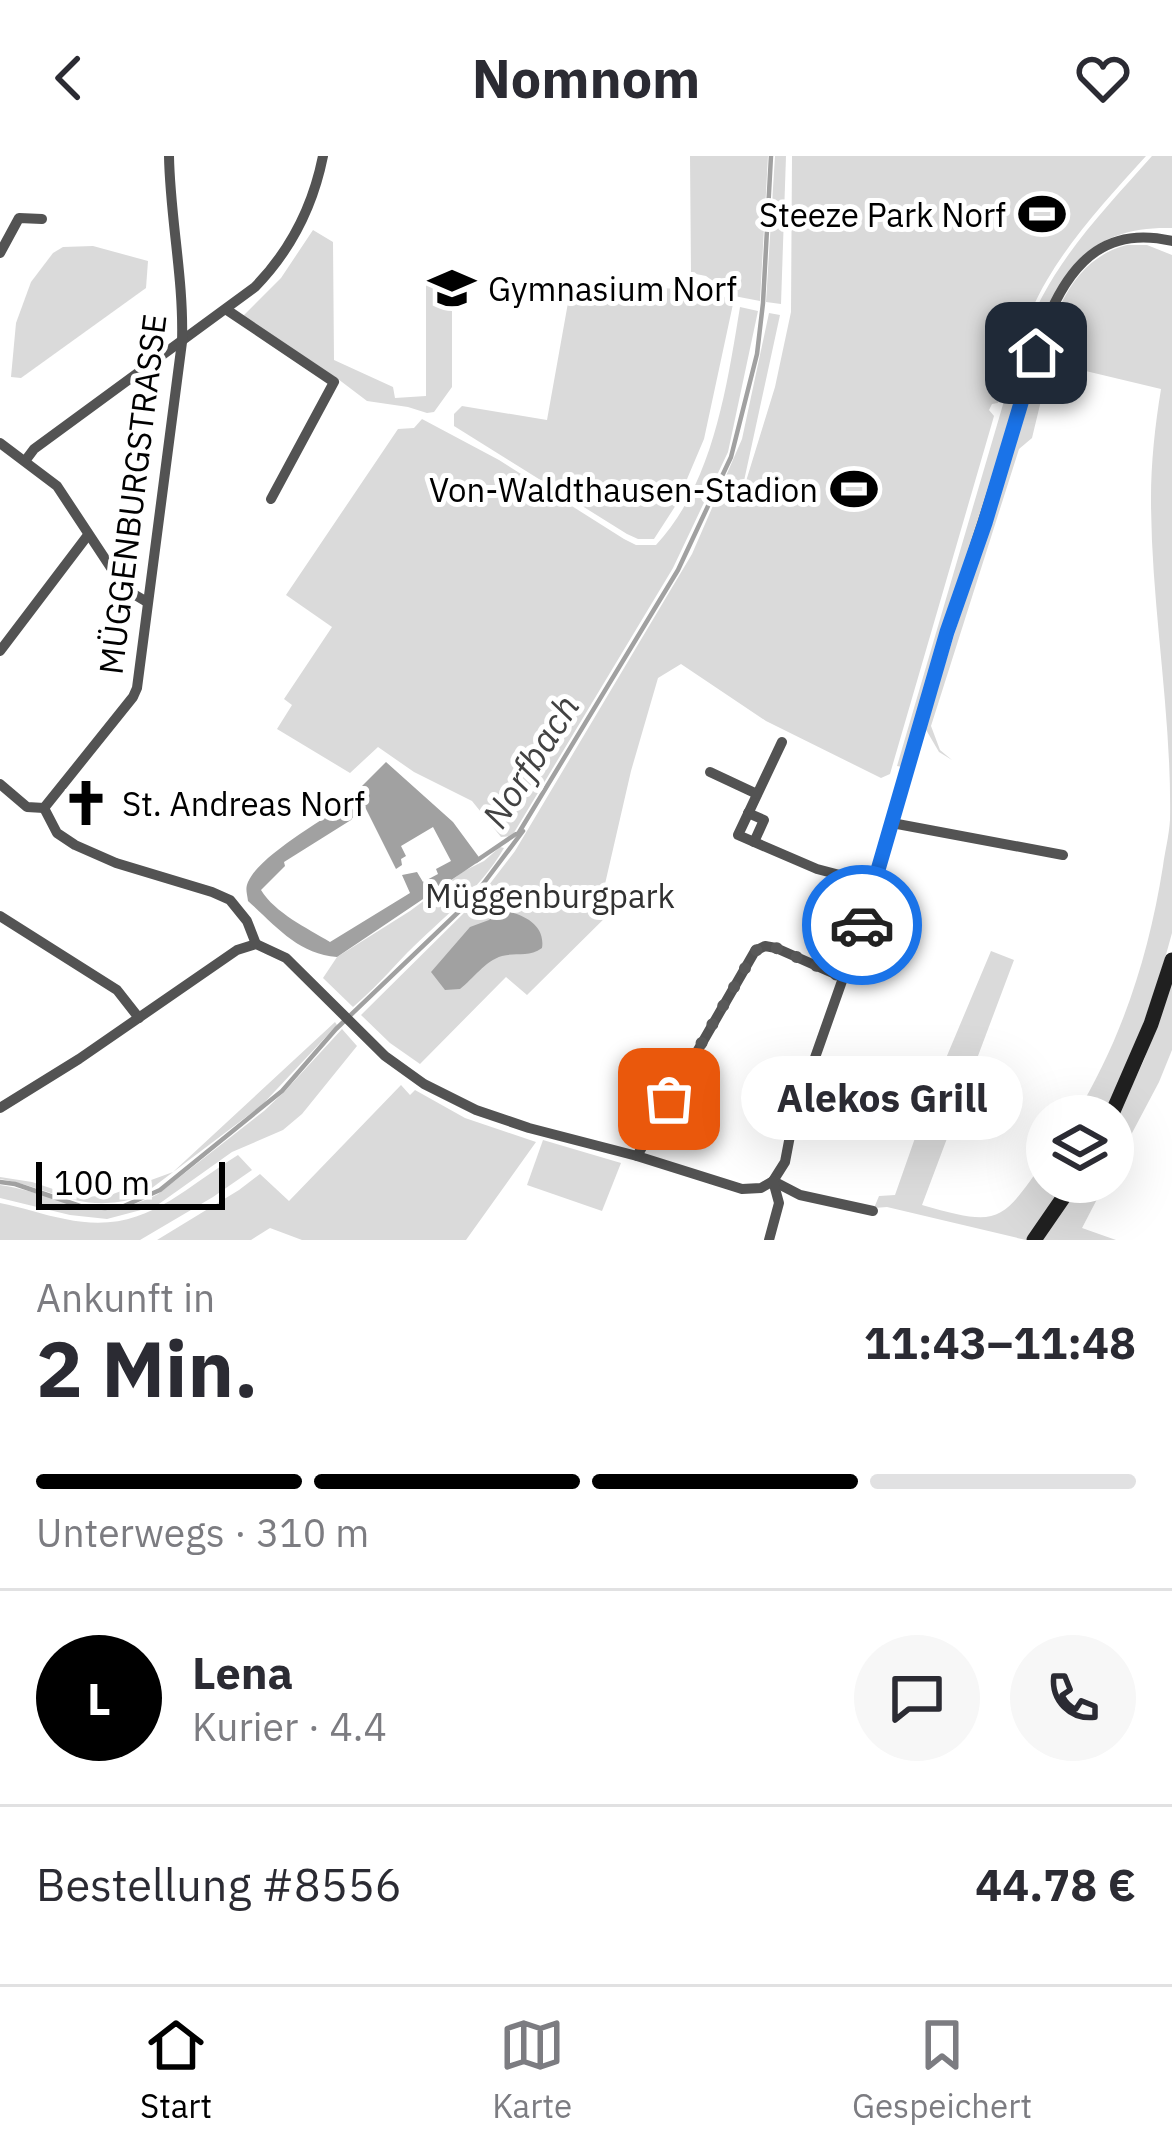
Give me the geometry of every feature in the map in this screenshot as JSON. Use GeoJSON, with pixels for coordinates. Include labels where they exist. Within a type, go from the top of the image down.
{"type":"FeatureCollection","features":[{"type":"Feature","properties":{"kind":"main road"},"geometry":{"type":"LineString","coordinates":[[1121,1095],[1172,959]]}},
{"type":"Feature","properties":{"kind":"main road"},"geometry":{"type":"LineString","coordinates":[[1034,1240],[1060,1203]]}},
{"type":"Feature","properties":{"kind":"street","name":"MÜGGENBURGSTRASSE"},"geometry":{"type":"LineString","coordinates":[[44,808],[137,688],[182,342],[169,156]]}},
{"type":"Feature","properties":{"kind":"street"},"geometry":{"type":"LineString","coordinates":[[25,461],[34,449],[227,310],[265,277],[295,235],[323,156]]}},
{"type":"Feature","properties":{"kind":"street"},"geometry":{"type":"LineString","coordinates":[[0,254],[19,218],[42,219]]}},
{"type":"Feature","properties":{"kind":"street"},"geometry":{"type":"LineString","coordinates":[[0,784],[27,807],[44,808],[57,833],[86,851],[230,901],[248,921],[256,944],[286,958],[367,1041],[408,1073],[460,1102],[511,1122],[742,1190],[761,1188],[783,1167],[794,1120],[874,884],[947,632],[1057,298],[1083,261],[1108,244],[1138,237],[1172,241]]}},
{"type":"Feature","properties":{"kind":"street"},"geometry":{"type":"LineString","coordinates":[[227,310],[334,382],[271,500]]}},
{"type":"Feature","properties":{"kind":"street"},"geometry":{"type":"LineString","coordinates":[[0,443],[57,486],[125,590],[147,602]]}},
{"type":"Feature","properties":{"kind":"street"},"geometry":{"type":"LineString","coordinates":[[0,651],[88,535]]}},
{"type":"Feature","properties":{"kind":"street"},"geometry":{"type":"LineString","coordinates":[[782,742],[738,835],[817,869],[874,884]]}},
{"type":"Feature","properties":{"kind":"street"},"geometry":{"type":"LineString","coordinates":[[710,772],[757,794]]}},
{"type":"Feature","properties":{"kind":"street"},"geometry":{"type":"LineString","coordinates":[[892,823],[1063,855]]}},
{"type":"Feature","properties":{"kind":"street"},"geometry":{"type":"LineString","coordinates":[[0,916],[117,990],[139,1018]]}},
{"type":"Feature","properties":{"kind":"street"},"geometry":{"type":"LineString","coordinates":[[0,1108],[231,954],[256,944]]}},
{"type":"Feature","properties":{"kind":"street"},"geometry":{"type":"LineString","coordinates":[[638,1156],[755,951],[776,948],[844,978]]}},
{"type":"Feature","properties":{"kind":"street"},"geometry":{"type":"LineString","coordinates":[[773,1181],[800,1195],[873,1211]]}},
{"type":"Feature","properties":{"kind":"street"},"geometry":{"type":"LineString","coordinates":[[769,1240],[779,1196],[773,1181]]}},
{"type":"Feature","properties":{"kind":"green space"},"geometry":{"type":"Polygon","coordinates":[[[690,156],[768,156],[760,301],[734,296],[706,276],[691,273],[690,156]]]}},
{"type":"Feature","properties":{"kind":"green space"},"geometry":{"type":"Polygon","coordinates":[[[775,156],[786,156],[781,304],[766,302],[775,156]]]}},
{"type":"Feature","properties":{"kind":"green space","name":"Von-Waldthausen-Stadion"},"geometry":{"type":"Polygon","coordinates":[[[792,156],[1146,156],[1058,263],[1036,301],[1010,365],[1004,366],[998,403],[989,410],[994,416],[890,774],[881,778],[766,721],[681,664],[658,678],[605,884],[621,902],[527,995],[506,977],[420,1064],[361,1015],[479,898],[515,851],[692,554],[742,439],[769,313],[780,315],[739,504],[775,387],[791,312],[792,156]]]}},
{"type":"Feature","properties":{"kind":"green space"},"geometry":{"type":"Polygon","coordinates":[[[1152,156],[1172,156],[1172,228],[1123,234],[1087,253],[1060,285],[1028,356],[1014,367],[1053,278],[1152,156]]]}},
{"type":"Feature","properties":{"kind":"green space"},"geometry":{"type":"Polygon","coordinates":[[[313,230],[333,242],[334,360],[393,387],[395,398],[426,396],[426,285],[457,284],[463,289],[463,302],[452,307],[452,387],[434,412],[367,401],[243,316],[281,278],[313,230]]]}},
{"type":"Feature","properties":{"kind":"green space"},"geometry":{"type":"Polygon","coordinates":[[[1147,245],[1172,255],[1172,933],[1114,1095],[1087,1095],[1131,996],[1150,932],[1169,826],[1168,740],[1151,499],[1161,389],[1048,362],[1045,369],[1038,366],[1068,292],[1078,276],[1108,252],[1147,245]]]}},
{"type":"Feature","properties":{"kind":"green space"},"geometry":{"type":"Polygon","coordinates":[[[93,246],[148,261],[146,288],[21,378],[11,377],[16,323],[31,282],[63,247],[93,246]]]}},
{"type":"Feature","properties":{"kind":"green space"},"geometry":{"type":"Polygon","coordinates":[[[691,278],[706,282],[733,304],[704,439],[676,505],[654,539],[627,534],[454,426],[454,414],[462,406],[547,420],[571,286],[690,289],[691,278]]]}},
{"type":"Feature","properties":{"kind":"green space"},"geometry":{"type":"Polygon","coordinates":[[[740,307],[758,311],[728,452],[673,568],[512,836],[501,837],[472,801],[414,772],[378,747],[350,773],[277,729],[292,705],[284,699],[332,627],[286,595],[398,429],[414,428],[422,419],[499,460],[624,539],[636,545],[656,545],[691,493],[704,464],[723,401],[740,307]]]}},
{"type":"Feature","properties":{"kind":"green space"},"geometry":{"type":"Polygon","coordinates":[[[1033,383],[1044,388],[1032,438],[1019,449],[931,726],[940,750],[952,760],[939,752],[925,728],[1033,383]]]}},
{"type":"Feature","properties":{"kind":"green space"},"geometry":{"type":"Polygon","coordinates":[[[1009,384],[1015,398],[1011,420],[902,767],[897,766],[1009,384]]]}},
{"type":"Feature","properties":{"kind":"green space"},"geometry":{"type":"Polygon","coordinates":[[[504,848],[472,891],[353,1007],[323,978],[337,957],[504,848]]]}},
{"type":"Feature","properties":{"kind":"green space"},"geometry":{"type":"Polygon","coordinates":[[[991,951],[1014,960],[922,1205],[985,1217],[1008,1207],[1026,1186],[1026,1203],[1052,1203],[1026,1240],[887,1207],[874,1208],[879,1196],[895,1195],[928,1101],[991,951]]]}},
{"type":"Feature","properties":{"kind":"green space"},"geometry":{"type":"Polygon","coordinates":[[[1172,982],[1172,1050],[1134,1129],[1134,1095],[1128,1095],[1172,982]]]}},
{"type":"Feature","properties":{"kind":"green space"},"geometry":{"type":"Polygon","coordinates":[[[335,1022],[262,1105],[140,1197],[84,1202],[0,1179],[32,1182],[80,1198],[113,1194],[173,1172],[335,1022]]]}},
{"type":"Feature","properties":{"kind":"green space"},"geometry":{"type":"Polygon","coordinates":[[[342,1029],[357,1046],[302,1114],[283,1130],[232,1152],[156,1206],[107,1219],[0,1198],[0,1185],[96,1208],[115,1208],[158,1194],[264,1111],[342,1029]]]}},
{"type":"Feature","properties":{"kind":"green space"},"geometry":{"type":"Polygon","coordinates":[[[401,1085],[410,1095],[415,1090],[465,1118],[536,1142],[466,1240],[302,1240],[270,1228],[251,1240],[157,1240],[260,1174],[289,1201],[401,1085]]]}},
{"type":"Feature","properties":{"kind":"green space"},"geometry":{"type":"Polygon","coordinates":[[[543,1140],[621,1163],[602,1211],[527,1185],[543,1140]]]}},
{"type":"Feature","properties":{"kind":"green space"},"geometry":{"type":"Polygon","coordinates":[[[238,1155],[252,1170],[140,1240],[0,1240],[0,1203],[65,1219],[116,1221],[158,1207],[238,1155]]]}},
{"type":"Feature","properties":{"kind":"green space"},"geometry":{"type":"Polygon","coordinates":[[[1068,1203],[1095,1203],[1082,1228],[1116,1240],[1042,1240],[1068,1203]]]}},
{"type":"Feature","properties":{"kind":"shaded area"},"geometry":{"type":"Polygon","coordinates":[[[386,762],[453,822],[481,860],[337,957],[323,955],[288,937],[248,901],[247,884],[278,850],[347,803],[356,813],[351,820],[284,862],[261,890],[283,913],[330,942],[410,893],[402,875],[417,872],[423,882],[438,874],[436,869],[451,861],[433,827],[401,846],[406,856],[396,869],[355,793],[386,762]]]}},
{"type":"Feature","properties":{"kind":"shaded area"},"geometry":{"type":"Polygon","coordinates":[[[498,910],[522,916],[535,926],[542,948],[496,958],[460,989],[445,990],[431,972],[470,927],[489,920],[498,910]]]}},
{"type":"Feature","properties":{"kind":"waterway","name":"Norfbach"},"geometry":{"type":"LineString","coordinates":[[0,1182],[80,1206],[105,1208],[124,1206],[160,1190],[282,1091],[336,1029],[471,900],[523,831],[518,834],[678,570],[731,457],[757,354],[771,156]]}},
{"type":"Feature","properties":{"kind":"waterway"},"geometry":{"type":"LineString","coordinates":[[476,861],[516,834]]}},
{"type":"Feature","properties":{"kind":"way so far"},"geometry":{"type":"LineString","coordinates":[[669,1099],[755,951],[776,948],[844,978],[862,925]]}},
{"type":"Feature","properties":{"kind":"place","name":"Steeze Park Norf"},"geometry":{"type":"Point","coordinates":[1042,214]}},
{"type":"Feature","properties":{"kind":"place","name":"Gymnasium Norf"},"geometry":{"type":"Point","coordinates":[452,288]}},
{"type":"Feature","properties":{"kind":"place","name":"Von-Waldthausen-Stadion"},"geometry":{"type":"Point","coordinates":[854,489]}},
{"type":"Feature","properties":{"kind":"place","name":"St. Andreas Norf"},"geometry":{"type":"Point","coordinates":[86,803]}},
{"type":"Feature","properties":{"kind":"place","name":"Alekos Grill"},"geometry":{"type":"Point","coordinates":[669,1099]}},
{"type":"Feature","properties":{"kind":"route"},"geometry":{"type":"LineString","coordinates":[[862,925],[947,632],[1036,353]]}},
{"type":"Feature","properties":{"kind":"park label","name":"Müggenburgpark"},"geometry":{"type":"Point","coordinates":[550,895]}}]}
